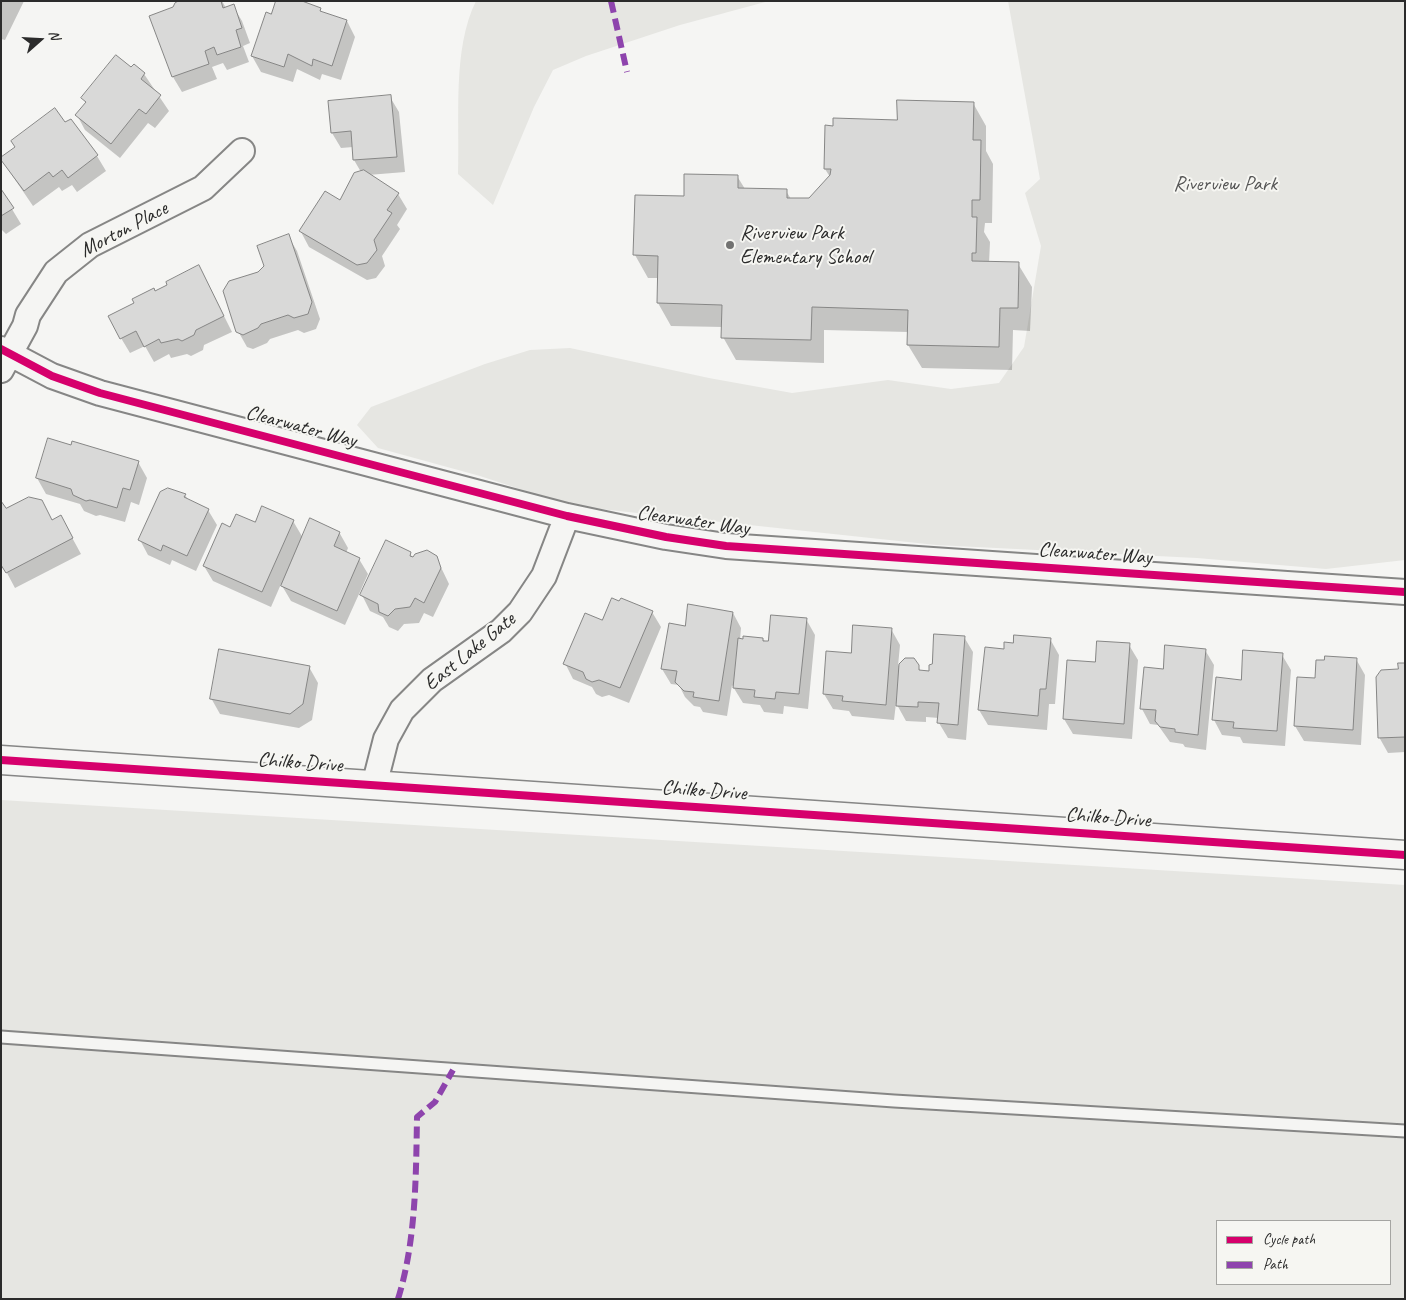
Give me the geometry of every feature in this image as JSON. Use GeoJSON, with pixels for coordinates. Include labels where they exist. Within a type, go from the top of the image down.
{"type":"FeatureCollection","features":[{"type":"Feature","properties":{"kind":"street","name":"Morton Place"},"geometry":{"type":"LineString","coordinates":[[4,358],[28,315],[56,272],[90,245],[203,188],[242,151]]}},
{"type":"Feature","properties":{"kind":"street","name":"Clearwater Way"},"geometry":{"type":"LineString","coordinates":[[4,358],[100,393],[567,516],[666,538],[726,546],[1405,592]]}},
{"type":"Feature","properties":{"kind":"street","name":"East Lake Gate"},"geometry":{"type":"LineString","coordinates":[[374,786],[386,739],[402,710],[432,680],[501,631],[520,612],[544,576],[567,516]]}},
{"type":"Feature","properties":{"kind":"street","name":"Chilko Drive"},"geometry":{"type":"LineString","coordinates":[[1,760],[1405,855]]}},
{"type":"Feature","properties":{"kind":"lane"},"geometry":{"type":"LineString","coordinates":[[1,1036],[884,1101],[1405,1131]]}},
{"type":"Feature","properties":{"kind":"green space"},"geometry":{"type":"Polygon","coordinates":[[[476,1],[769,1],[680,25],[586,56],[553,70],[534,107],[493,205],[458,174],[460,63],[468,20],[476,1]]]}},
{"type":"Feature","properties":{"kind":"green space","name":"Riverview Park"},"geometry":{"type":"Polygon","coordinates":[[[1008,1],[1405,1],[1405,560],[1326,569],[1197,558],[936,545],[572,506],[480,476],[378,448],[357,425],[371,407],[485,364],[530,350],[570,348],[709,378],[792,393],[888,380],[951,389],[999,383],[1024,347],[1041,246],[1025,193],[1040,179],[1008,1]]]}},
{"type":"Feature","properties":{"kind":"green space"},"geometry":{"type":"Polygon","coordinates":[[[1,800],[1405,885],[1405,1299],[1,1299],[1,800]]]}},
{"type":"Feature","properties":{"kind":"building"},"geometry":{"type":"Polygon","coordinates":[[[179,1],[221,1],[223,8],[234,4],[242,28],[236,30],[241,47],[217,55],[214,47],[205,51],[209,64],[172,77],[149,16],[173,7],[179,1]]]}},
{"type":"Feature","properties":{"kind":"building"},"geometry":{"type":"Polygon","coordinates":[[[276,1],[302,1],[321,8],[320,11],[347,20],[332,66],[313,59],[312,66],[288,54],[284,67],[251,56],[266,12],[271,14],[276,1]]]}},
{"type":"Feature","properties":{"kind":"building"},"geometry":{"type":"Polygon","coordinates":[[[116,55],[131,67],[134,64],[145,73],[141,79],[161,95],[146,114],[139,109],[111,144],[75,115],[86,102],[81,98],[116,55]]]}},
{"type":"Feature","properties":{"kind":"building"},"geometry":{"type":"Polygon","coordinates":[[[391,95],[397,157],[353,160],[351,131],[331,133],[328,101],[391,95]]]}},
{"type":"Feature","properties":{"kind":"building"},"geometry":{"type":"Polygon","coordinates":[[[897,100],[974,102],[973,140],[981,140],[980,200],[972,200],[972,217],[977,217],[976,253],[972,253],[972,261],[1019,262],[1018,308],[1000,308],[999,347],[907,345],[908,310],[812,307],[811,340],[721,338],[722,305],[657,303],[658,256],[633,255],[635,195],[684,196],[684,174],[738,175],[738,188],[787,189],[787,198],[809,198],[830,175],[831,169],[824,169],[825,125],[833,126],[833,118],[897,120],[897,100]]]}},
{"type":"Feature","properties":{"kind":"building"},"geometry":{"type":"Polygon","coordinates":[[[55,108],[65,122],[71,119],[98,155],[68,178],[62,170],[53,177],[49,172],[24,191],[1,160],[1,157],[15,147],[11,141],[55,108]]]}},
{"type":"Feature","properties":{"kind":"building"},"geometry":{"type":"Polygon","coordinates":[[[364,170],[399,193],[387,210],[392,213],[374,240],[377,250],[367,263],[357,265],[299,231],[325,191],[340,200],[354,173],[364,170]]]}},
{"type":"Feature","properties":{"kind":"building"},"geometry":{"type":"Polygon","coordinates":[[[1,189],[14,208],[1,216],[1,189]]]}},
{"type":"Feature","properties":{"kind":"building"},"geometry":{"type":"Polygon","coordinates":[[[289,234],[312,302],[308,314],[294,318],[288,315],[261,324],[258,328],[243,335],[236,332],[223,291],[229,281],[258,272],[264,266],[257,246],[289,234]]]}},
{"type":"Feature","properties":{"kind":"building"},"geometry":{"type":"Polygon","coordinates":[[[199,265],[224,316],[196,330],[194,335],[182,341],[178,339],[161,343],[159,339],[144,347],[136,331],[120,339],[108,316],[134,303],[132,299],[154,288],[155,291],[167,285],[166,282],[199,265]]]}},
{"type":"Feature","properties":{"kind":"building"},"geometry":{"type":"Polygon","coordinates":[[[48,438],[71,445],[72,441],[139,461],[130,490],[123,488],[117,508],[90,500],[86,501],[73,495],[71,489],[36,478],[48,438]]]}},
{"type":"Feature","properties":{"kind":"building"},"geometry":{"type":"Polygon","coordinates":[[[168,488],[186,494],[184,497],[209,509],[187,556],[163,545],[161,551],[138,540],[160,492],[168,488]]]}},
{"type":"Feature","properties":{"kind":"building"},"geometry":{"type":"Polygon","coordinates":[[[29,497],[42,500],[52,520],[61,515],[73,538],[6,573],[1,565],[1,501],[6,508],[29,497]]]}},
{"type":"Feature","properties":{"kind":"building"},"geometry":{"type":"Polygon","coordinates":[[[262,506],[294,520],[262,592],[203,566],[222,523],[230,527],[236,514],[255,522],[262,506]]]}},
{"type":"Feature","properties":{"kind":"building"},"geometry":{"type":"Polygon","coordinates":[[[310,518],[340,532],[334,546],[360,558],[337,611],[281,586],[310,518]]]}},
{"type":"Feature","properties":{"kind":"building"},"geometry":{"type":"Polygon","coordinates":[[[386,540],[411,552],[410,556],[413,557],[415,554],[427,550],[437,556],[441,568],[424,603],[415,598],[410,607],[395,609],[388,616],[379,612],[378,604],[360,595],[386,540]]]}},
{"type":"Feature","properties":{"kind":"building"},"geometry":{"type":"Polygon","coordinates":[[[612,598],[619,601],[621,598],[653,611],[620,688],[599,680],[592,682],[586,679],[583,672],[563,664],[585,613],[602,620],[612,598]]]}},
{"type":"Feature","properties":{"kind":"building"},"geometry":{"type":"Polygon","coordinates":[[[688,604],[733,612],[719,701],[693,697],[694,692],[684,691],[675,682],[677,671],[661,669],[669,623],[685,626],[688,604]]]}},
{"type":"Feature","properties":{"kind":"building"},"geometry":{"type":"Polygon","coordinates":[[[771,615],[807,618],[799,694],[776,692],[775,699],[754,697],[755,690],[733,688],[738,638],[743,639],[743,636],[763,638],[763,641],[768,641],[771,615]]]}},
{"type":"Feature","properties":{"kind":"building"},"geometry":{"type":"Polygon","coordinates":[[[853,625],[892,628],[886,705],[842,701],[843,696],[823,694],[826,651],[851,653],[853,625]]]}},
{"type":"Feature","properties":{"kind":"building"},"geometry":{"type":"Polygon","coordinates":[[[934,634],[965,636],[958,725],[937,723],[939,703],[918,702],[918,707],[896,706],[899,664],[905,658],[914,658],[919,665],[919,670],[929,671],[929,665],[932,664],[934,634]]]}},
{"type":"Feature","properties":{"kind":"building"},"geometry":{"type":"Polygon","coordinates":[[[1014,635],[1051,638],[1046,689],[1040,689],[1038,716],[978,710],[985,647],[1004,649],[1004,642],[1013,643],[1014,635]]]}},
{"type":"Feature","properties":{"kind":"building"},"geometry":{"type":"Polygon","coordinates":[[[1097,641],[1130,643],[1124,724],[1063,719],[1067,660],[1095,662],[1097,641]]]}},
{"type":"Feature","properties":{"kind":"building"},"geometry":{"type":"Polygon","coordinates":[[[1165,645],[1206,649],[1198,735],[1175,732],[1175,729],[1160,727],[1155,721],[1156,710],[1140,709],[1144,667],[1163,669],[1165,645]]]}},
{"type":"Feature","properties":{"kind":"building"},"geometry":{"type":"Polygon","coordinates":[[[219,649],[310,666],[303,704],[290,714],[210,699],[219,649]]]}},
{"type":"Feature","properties":{"kind":"building"},"geometry":{"type":"Polygon","coordinates":[[[1243,650],[1283,653],[1277,731],[1233,728],[1234,722],[1212,720],[1216,677],[1241,680],[1243,650]]]}},
{"type":"Feature","properties":{"kind":"building"},"geometry":{"type":"Polygon","coordinates":[[[1325,656],[1357,658],[1353,730],[1294,726],[1297,677],[1315,678],[1316,660],[1324,660],[1325,656]]]}},
{"type":"Feature","properties":{"kind":"building"},"geometry":{"type":"Polygon","coordinates":[[[1398,663],[1405,663],[1405,737],[1378,738],[1376,677],[1381,670],[1398,669],[1398,663]]]}},
{"type":"Feature","properties":{"kind":"marked path"},"geometry":{"type":"LineString","coordinates":[[611,1],[627,72]]}},
{"type":"Feature","properties":{"kind":"marked path"},"geometry":{"type":"LineString","coordinates":[[398,1299],[412,1232],[417,1117],[435,1102],[453,1070]]}},
{"type":"Feature","properties":{"kind":"cycle path"},"geometry":{"type":"LineString","coordinates":[[1,349],[52,376],[100,393],[567,516],[666,537],[726,546],[1405,592]]}},
{"type":"Feature","properties":{"kind":"cycle path"},"geometry":{"type":"LineString","coordinates":[[1,760],[1405,855]]}},
{"type":"Feature","properties":{"kind":"place","name":"Riverview Park Elementary School"},"geometry":{"type":"Point","coordinates":[730,245]}}]}
